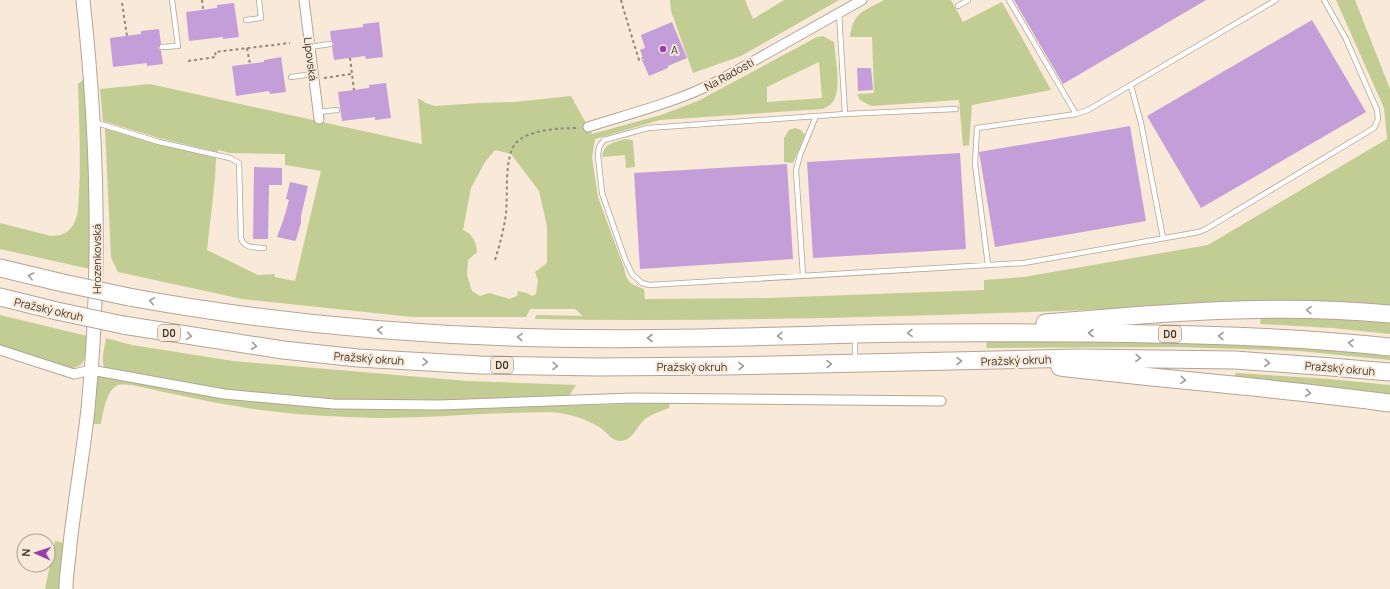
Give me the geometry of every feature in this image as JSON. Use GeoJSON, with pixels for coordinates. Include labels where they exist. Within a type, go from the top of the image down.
{"type":"FeatureCollection","features":[{"type":"Feature","properties":{"kind":"highway","name":"D0"},"geometry":{"type":"LineString","coordinates":[[0,268],[129,297],[289,322],[359,329],[447,334],[598,339],[949,332],[1207,335],[1322,341],[1390,347]]}},
{"type":"Feature","properties":{"kind":"highway","name":"Pražský okruh"},"geometry":{"type":"LineString","coordinates":[[0,297],[58,312],[123,325],[283,350],[358,358],[447,363],[597,367],[734,366],[1079,358],[1235,360],[1331,366],[1390,372]]}},
{"type":"Feature","properties":{"kind":"highway"},"geometry":{"type":"LineString","coordinates":[[949,332],[1114,317],[1225,311],[1304,310],[1390,314]]}},
{"type":"Feature","properties":{"kind":"highway"},"geometry":{"type":"LineString","coordinates":[[1001,360],[1390,403]]}},
{"type":"Feature","properties":{"kind":"street","name":"Hrozenkovská"},"geometry":{"type":"LineString","coordinates":[[66,589],[88,410],[96,302],[93,121],[88,45],[82,0]]}},
{"type":"Feature","properties":{"kind":"street","name":"Lipovská"},"geometry":{"type":"LineString","coordinates":[[304,0],[310,47],[317,76],[318,115]]}},
{"type":"Feature","properties":{"kind":"street","name":"Na Radosti"},"geometry":{"type":"LineString","coordinates":[[588,127],[698,92],[862,0]]}},
{"type":"Feature","properties":{"kind":"street"},"geometry":{"type":"LineString","coordinates":[[0,350],[74,374],[91,370],[224,394],[334,404],[432,405],[633,398],[941,401]]}},
{"type":"Feature","properties":{"kind":"lane"},"geometry":{"type":"LineString","coordinates":[[162,47],[178,46],[172,0]]}},
{"type":"Feature","properties":{"kind":"lane"},"geometry":{"type":"LineString","coordinates":[[246,20],[261,18],[259,0]]}},
{"type":"Feature","properties":{"kind":"lane"},"geometry":{"type":"LineString","coordinates":[[958,6],[968,0]]}},
{"type":"Feature","properties":{"kind":"lane"},"geometry":{"type":"LineString","coordinates":[[1008,0],[1076,114]]}},
{"type":"Feature","properties":{"kind":"lane"},"geometry":{"type":"LineString","coordinates":[[988,265],[975,164],[977,128],[1076,114],[1088,110],[1276,0]]}},
{"type":"Feature","properties":{"kind":"lane"},"geometry":{"type":"LineString","coordinates":[[956,109],[845,114],[648,128],[604,140],[599,147],[598,155],[602,192],[625,259],[632,274],[642,284],[649,285],[1024,263],[1206,229],[1374,128],[1378,119],[1377,110],[1346,38],[1324,0]]}},
{"type":"Feature","properties":{"kind":"lane"},"geometry":{"type":"LineString","coordinates":[[839,13],[845,114]]}},
{"type":"Feature","properties":{"kind":"lane"},"geometry":{"type":"LineString","coordinates":[[310,47],[330,44]]}},
{"type":"Feature","properties":{"kind":"lane"},"geometry":{"type":"LineString","coordinates":[[291,77],[317,76]]}},
{"type":"Feature","properties":{"kind":"lane"},"geometry":{"type":"LineString","coordinates":[[1131,86],[1141,123],[1162,238]]}},
{"type":"Feature","properties":{"kind":"lane"},"geometry":{"type":"LineString","coordinates":[[318,115],[337,110]]}},
{"type":"Feature","properties":{"kind":"lane"},"geometry":{"type":"LineString","coordinates":[[803,276],[796,170],[800,155],[816,116]]}},
{"type":"Feature","properties":{"kind":"lane"},"geometry":{"type":"LineString","coordinates":[[93,121],[159,142],[230,158],[239,163],[242,242],[248,247],[264,248]]}},
{"type":"Feature","properties":{"kind":"lane"},"geometry":{"type":"LineString","coordinates":[[855,363],[856,334]]}},
{"type":"Feature","properties":{"kind":"path"},"geometry":{"type":"LineString","coordinates":[[202,0],[203,9]]}},
{"type":"Feature","properties":{"kind":"path"},"geometry":{"type":"LineString","coordinates":[[622,0],[639,60],[643,58]]}},
{"type":"Feature","properties":{"kind":"path"},"geometry":{"type":"LineString","coordinates":[[122,3],[127,36]]}},
{"type":"Feature","properties":{"kind":"path"},"geometry":{"type":"LineString","coordinates":[[188,61],[216,57],[215,52],[290,43]]}},
{"type":"Feature","properties":{"kind":"path"},"geometry":{"type":"LineString","coordinates":[[248,48],[250,64]]}},
{"type":"Feature","properties":{"kind":"path"},"geometry":{"type":"LineString","coordinates":[[350,58],[354,90]]}},
{"type":"Feature","properties":{"kind":"path"},"geometry":{"type":"LineString","coordinates":[[317,76],[352,74]]}},
{"type":"Feature","properties":{"kind":"path"},"geometry":{"type":"LineString","coordinates":[[495,260],[503,232],[506,212],[508,167],[515,144],[524,137],[536,133],[562,128],[588,127]]}},
{"type":"Feature","properties":{"kind":"green space"},"geometry":{"type":"Polygon","coordinates":[[[670,0],[745,0],[753,19],[784,0],[839,0],[741,56],[693,73],[671,11],[670,0]]]}},
{"type":"Feature","properties":{"kind":"green space"},"geometry":{"type":"Polygon","coordinates":[[[884,0],[951,0],[963,22],[1002,2],[1051,90],[972,105],[969,145],[963,146],[959,100],[871,106],[860,100],[857,94],[874,93],[872,37],[850,37],[857,17],[865,10],[884,0]]]}},
{"type":"Feature","properties":{"kind":"green space"},"geometry":{"type":"Polygon","coordinates":[[[1336,0],[1355,0],[1390,89],[1390,306],[1357,303],[1257,301],[1084,310],[863,317],[600,320],[535,319],[536,315],[583,316],[575,309],[530,309],[526,317],[412,317],[242,299],[118,272],[111,258],[105,128],[158,144],[216,158],[207,250],[258,275],[275,274],[274,277],[295,281],[321,171],[285,165],[285,154],[229,153],[219,150],[217,152],[159,138],[103,121],[100,89],[150,84],[422,144],[418,98],[435,106],[514,102],[571,96],[592,134],[661,115],[698,101],[817,37],[823,36],[834,42],[837,92],[835,99],[831,104],[823,109],[660,120],[595,139],[592,157],[598,197],[626,277],[632,284],[644,289],[645,299],[767,298],[984,290],[984,280],[1024,277],[1208,245],[1387,139],[1384,108],[1336,0]],[[819,62],[767,87],[767,102],[822,98],[819,62]],[[495,150],[485,162],[471,188],[463,230],[473,239],[477,252],[468,260],[467,275],[472,291],[480,296],[489,293],[510,299],[517,296],[518,291],[532,296],[536,294],[538,280],[535,272],[547,263],[547,226],[539,191],[511,154],[495,150]]]}},
{"type":"Feature","properties":{"kind":"green space"},"geometry":{"type":"Polygon","coordinates":[[[85,78],[92,220],[90,269],[0,249],[0,223],[51,236],[66,233],[73,225],[78,211],[80,180],[78,84],[85,78]]]}},
{"type":"Feature","properties":{"kind":"green space"},"geometry":{"type":"Polygon","coordinates":[[[795,128],[801,130],[805,135],[793,163],[784,162],[784,138],[789,130],[795,128]]]}},
{"type":"Feature","properties":{"kind":"green space"},"geometry":{"type":"Polygon","coordinates":[[[626,139],[633,141],[635,167],[626,168],[625,155],[602,157],[607,146],[613,142],[626,139]]]}},
{"type":"Feature","properties":{"kind":"green space"},"geometry":{"type":"Polygon","coordinates":[[[0,315],[87,336],[86,354],[82,363],[74,368],[67,368],[0,345],[0,315]]]}},
{"type":"Feature","properties":{"kind":"green space"},"geometry":{"type":"Polygon","coordinates":[[[1346,317],[1390,322],[1390,334],[1332,328],[1260,324],[1261,318],[1346,317]]]}},
{"type":"Feature","properties":{"kind":"green space"},"geometry":{"type":"Polygon","coordinates":[[[106,338],[132,345],[233,361],[467,381],[576,385],[569,396],[382,403],[227,392],[105,369],[103,358],[106,338]]]}},
{"type":"Feature","properties":{"kind":"green space"},"geometry":{"type":"Polygon","coordinates":[[[987,342],[1177,342],[1298,347],[1390,355],[1390,360],[1299,351],[1176,347],[987,348],[987,342]]]}},
{"type":"Feature","properties":{"kind":"green space"},"geometry":{"type":"Polygon","coordinates":[[[98,374],[185,392],[247,400],[377,410],[670,403],[669,408],[645,419],[629,438],[617,441],[611,438],[602,429],[587,421],[575,416],[556,413],[545,412],[397,418],[363,418],[313,415],[247,408],[131,385],[118,385],[108,397],[101,424],[91,424],[96,377],[98,374]]]}},
{"type":"Feature","properties":{"kind":"green space"},"geometry":{"type":"Polygon","coordinates":[[[1235,374],[1329,379],[1390,385],[1390,396],[1237,378],[1235,377],[1235,374]]]}},
{"type":"Feature","properties":{"kind":"green space"},"geometry":{"type":"Polygon","coordinates":[[[56,541],[64,543],[60,589],[45,589],[48,573],[56,573],[56,541]]]}},
{"type":"Feature","properties":{"kind":"building"},"geometry":{"type":"Polygon","coordinates":[[[1014,0],[1206,0],[1063,84],[1014,0]]]}},
{"type":"Feature","properties":{"kind":"building"},"geometry":{"type":"Polygon","coordinates":[[[234,3],[239,37],[223,39],[223,37],[189,41],[186,12],[217,8],[217,5],[234,3]]]}},
{"type":"Feature","properties":{"kind":"building"},"geometry":{"type":"Polygon","coordinates":[[[1312,20],[1366,112],[1201,208],[1147,116],[1312,20]]]}},
{"type":"Feature","properties":{"kind":"building"},"geometry":{"type":"Polygon","coordinates":[[[379,22],[383,57],[366,59],[365,56],[334,60],[332,47],[334,44],[331,40],[330,31],[363,27],[363,24],[379,22]]]}},
{"type":"Feature","properties":{"kind":"building","name":"A"},"geometry":{"type":"Polygon","coordinates":[[[672,22],[687,58],[649,76],[642,60],[644,60],[640,50],[645,48],[641,35],[672,22]]]}},
{"type":"Feature","properties":{"kind":"building"},"geometry":{"type":"Polygon","coordinates":[[[159,29],[161,44],[158,48],[161,51],[163,64],[147,66],[147,63],[113,67],[110,38],[141,34],[141,31],[159,29]]]}},
{"type":"Feature","properties":{"kind":"building"},"geometry":{"type":"Polygon","coordinates":[[[281,57],[286,92],[270,94],[269,91],[236,96],[232,66],[264,62],[264,60],[281,57]]]}},
{"type":"Feature","properties":{"kind":"building"},"geometry":{"type":"Polygon","coordinates":[[[857,68],[871,68],[873,90],[858,91],[857,68]]]}},
{"type":"Feature","properties":{"kind":"building"},"geometry":{"type":"Polygon","coordinates":[[[386,83],[391,118],[375,120],[375,117],[342,121],[338,92],[369,88],[369,85],[386,83]]]}},
{"type":"Feature","properties":{"kind":"building"},"geometry":{"type":"Polygon","coordinates":[[[1130,126],[1146,221],[995,247],[979,152],[1130,126]]]}},
{"type":"Feature","properties":{"kind":"building"},"geometry":{"type":"Polygon","coordinates":[[[960,153],[966,249],[813,258],[807,162],[960,153]]]}},
{"type":"Feature","properties":{"kind":"building"},"geometry":{"type":"Polygon","coordinates":[[[787,164],[793,259],[640,269],[634,173],[787,164]]]}},
{"type":"Feature","properties":{"kind":"building"},"geometry":{"type":"Polygon","coordinates":[[[254,167],[282,168],[282,185],[269,185],[268,239],[253,239],[254,167]]]}},
{"type":"Feature","properties":{"kind":"building"},"geometry":{"type":"Polygon","coordinates":[[[290,182],[308,186],[301,216],[301,223],[295,241],[277,237],[289,200],[286,199],[290,182]]]}},
{"type":"Feature","properties":{"kind":"place","name":"A"},"geometry":{"type":"Point","coordinates":[663,49]}}]}
